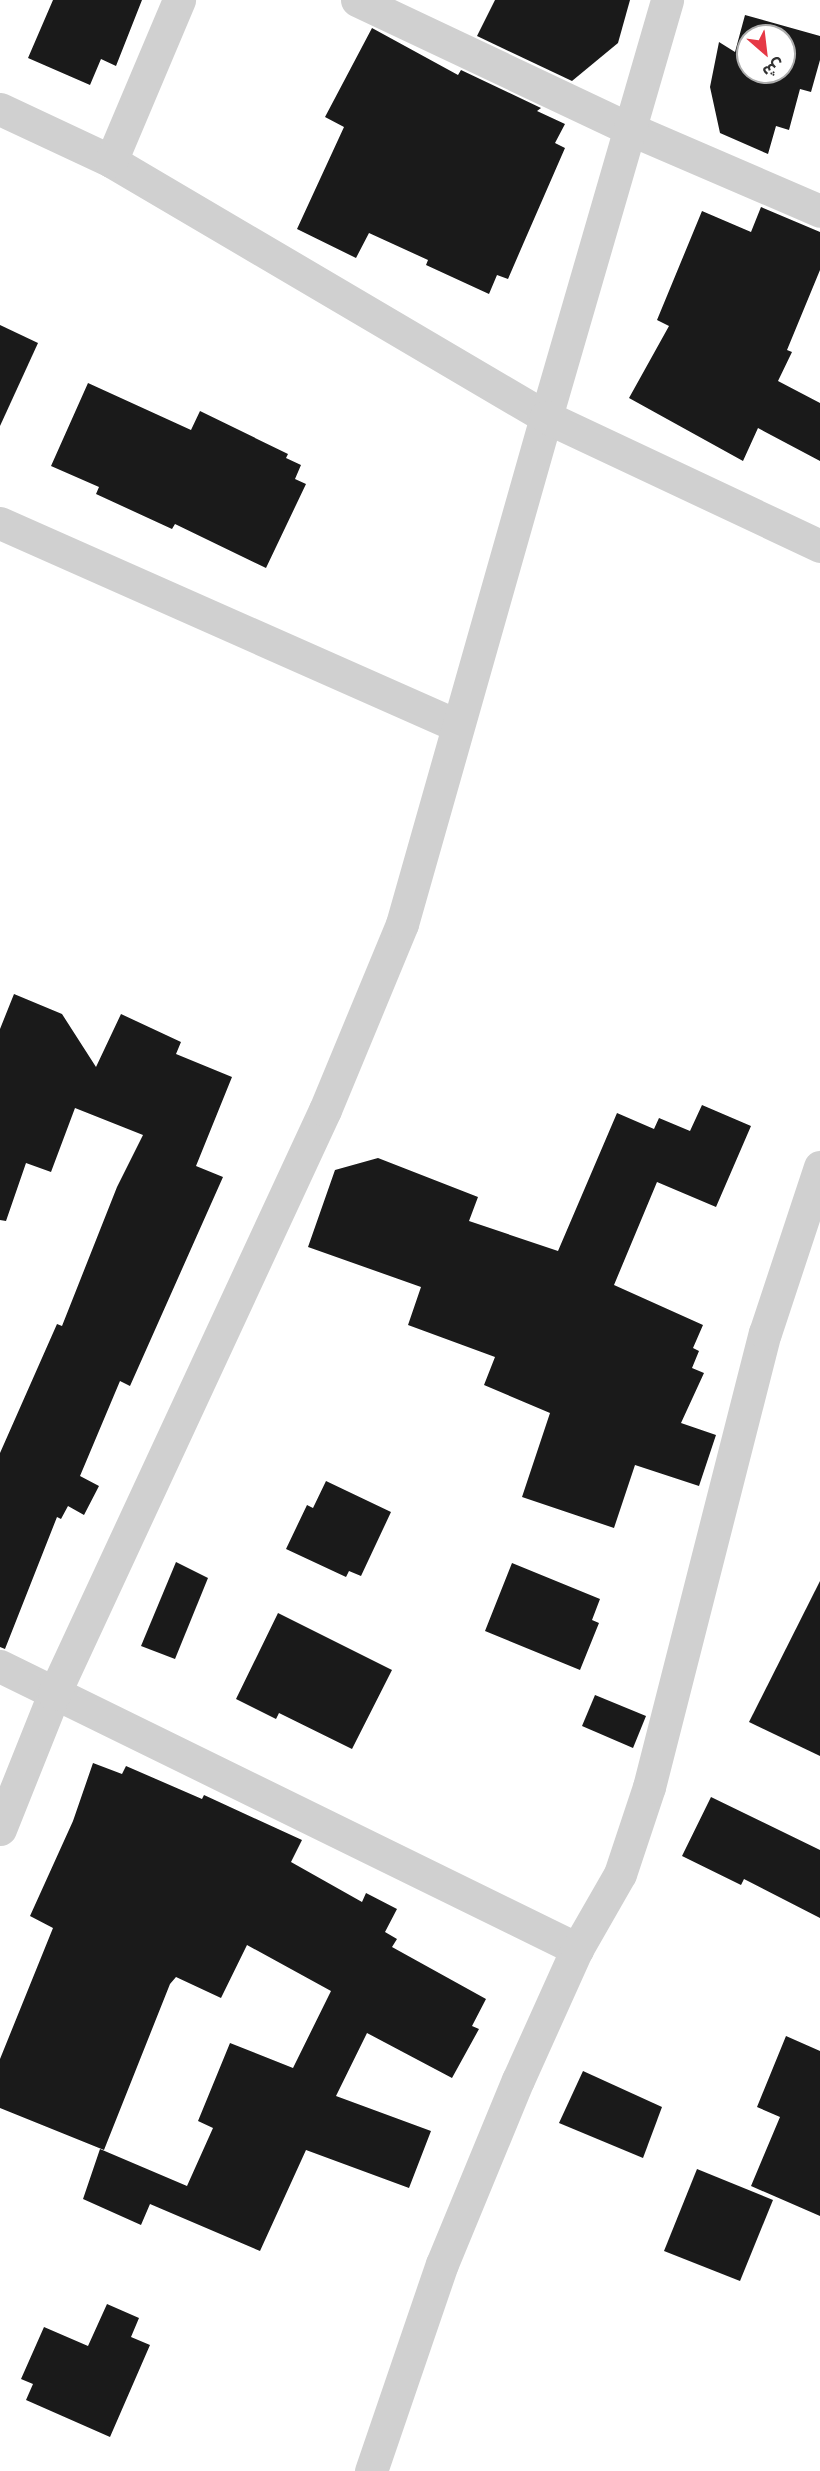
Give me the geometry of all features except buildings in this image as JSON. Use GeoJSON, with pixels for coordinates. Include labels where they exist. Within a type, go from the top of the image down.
{"type":"FeatureCollection","features":[{"type":"Feature","properties":{"kind":"street"},"geometry":{"type":"LineString","coordinates":[[111,161],[179,0]]}},
{"type":"Feature","properties":{"kind":"street"},"geometry":{"type":"LineString","coordinates":[[357,0],[630,129],[820,211]]}},
{"type":"Feature","properties":{"kind":"street"},"geometry":{"type":"LineString","coordinates":[[0,1829],[54,1694],[343,1067],[402,924],[456,725],[667,0]]}},
{"type":"Feature","properties":{"kind":"street"},"geometry":{"type":"LineString","coordinates":[[0,109],[111,161],[546,417],[820,546]]}},
{"type":"Feature","properties":{"kind":"street"},"geometry":{"type":"LineString","coordinates":[[0,523],[456,725]]}},
{"type":"Feature","properties":{"kind":"street"},"geometry":{"type":"LineString","coordinates":[[371,2471],[442,2264],[577,1950],[620,1874],[649,1787],[765,1333],[820,1167]]}},
{"type":"Feature","properties":{"kind":"street"},"geometry":{"type":"LineString","coordinates":[[0,1666],[577,1950]]}}]}
